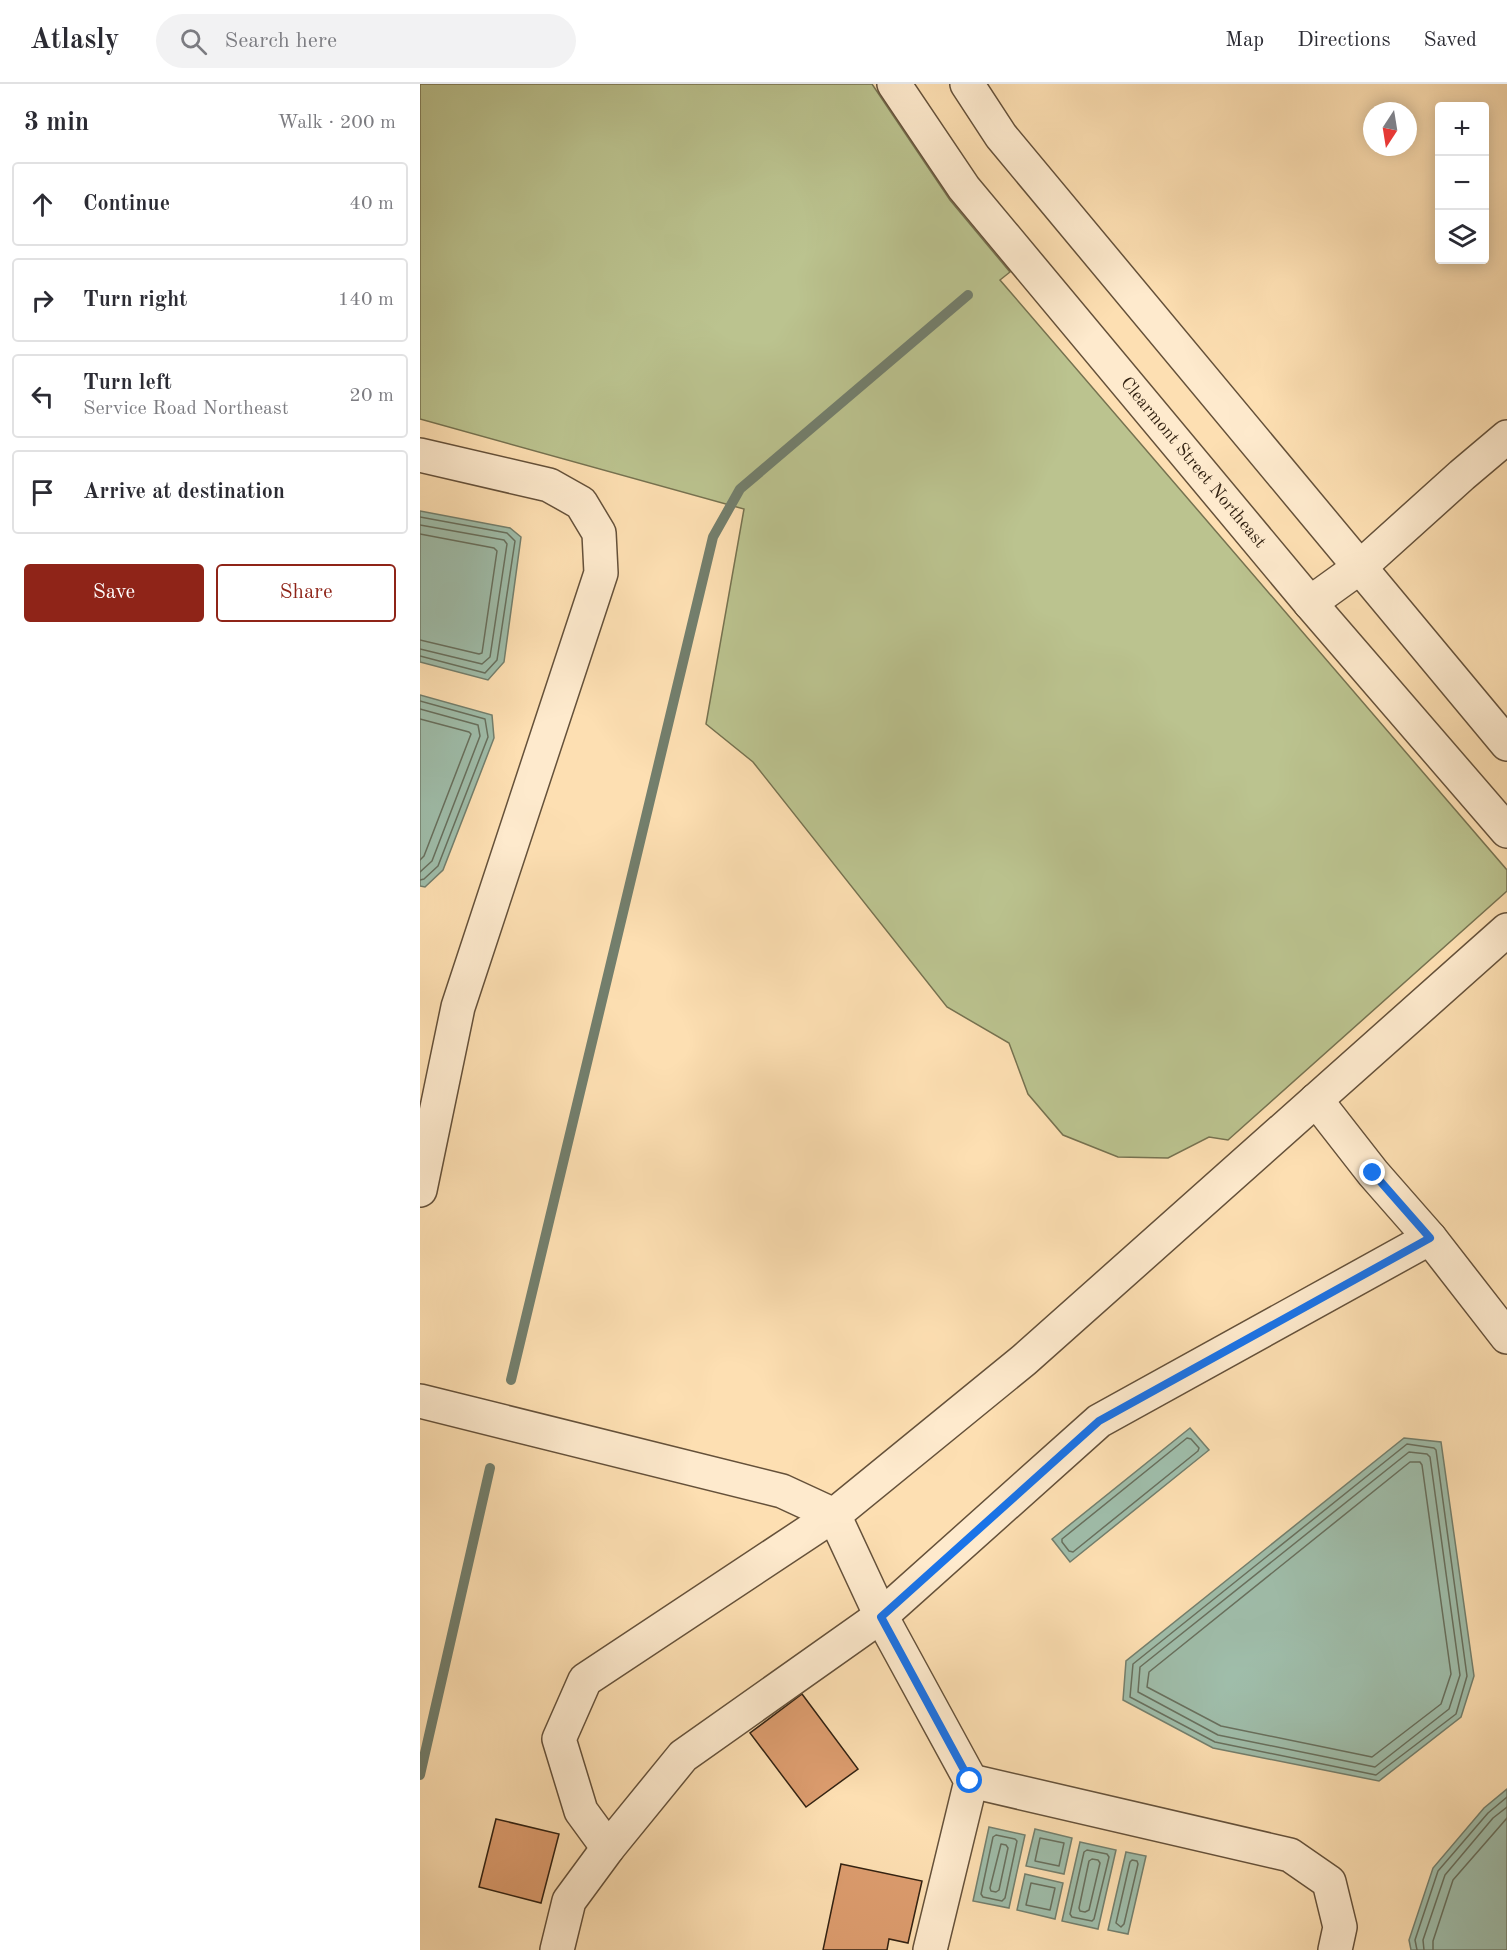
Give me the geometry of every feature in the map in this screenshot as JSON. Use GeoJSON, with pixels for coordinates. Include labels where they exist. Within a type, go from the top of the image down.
{"type":"FeatureCollection","features":[{"type":"Feature","properties":{"kind":"street","name":"Clearmont Street Northeast"},"geometry":{"type":"LineString","coordinates":[[894,84],[964,188],[1310,603],[1507,831]]}},
{"type":"Feature","properties":{"kind":"street"},"geometry":{"type":"LineString","coordinates":[[967,84],[1001,136],[1507,744]]}},
{"type":"Feature","properties":{"kind":"street"},"geometry":{"type":"LineString","coordinates":[[1310,603],[1360,567],[1507,437]]}},
{"type":"Feature","properties":{"kind":"street"},"geometry":{"type":"LineString","coordinates":[[420,455],[549,485],[581,503],[599,533],[601,573],[458,1007],[420,1190]]}},
{"type":"Feature","properties":{"kind":"street"},"geometry":{"type":"LineString","coordinates":[[608,1848],[581,1811],[559,1738],[585,1680],[834,1515],[1024,1360],[1507,930]]}},
{"type":"Feature","properties":{"kind":"street"},"geometry":{"type":"LineString","coordinates":[[1316,1100],[1373,1173],[1430,1238],[1507,1337]]}},
{"type":"Feature","properties":{"kind":"street"},"geometry":{"type":"LineString","coordinates":[[557,1950],[569,1902],[608,1848],[683,1756],[881,1617],[1099,1421],[1430,1238]]}},
{"type":"Feature","properties":{"kind":"street"},"geometry":{"type":"LineString","coordinates":[[420,1401],[782,1491],[834,1515],[881,1617],[970,1781],[932,1950]]}},
{"type":"Feature","properties":{"kind":"street"},"geometry":{"type":"LineString","coordinates":[[970,1781],[1290,1855],[1329,1882],[1340,1928],[1335,1950]]}},
{"type":"Feature","properties":{"kind":"green space"},"geometry":{"type":"Polygon","coordinates":[[[420,84],[872,84],[950,200],[1010,272],[1000,280],[1507,870],[1507,891],[1228,1140],[1209,1137],[1168,1158],[1118,1157],[1063,1135],[1028,1094],[1009,1043],[947,1007],[753,762],[706,724],[744,509],[420,419],[420,84]]]}},
{"type":"Feature","properties":{"kind":"water"},"geometry":{"type":"Polygon","coordinates":[[[420,511],[510,528],[521,537],[504,662],[488,680],[420,662],[420,511]]]}},
{"type":"Feature","properties":{"kind":"water"},"geometry":{"type":"Polygon","coordinates":[[[420,695],[492,715],[494,738],[443,870],[425,887],[420,886],[420,695]]]}},
{"type":"Feature","properties":{"kind":"water"},"geometry":{"type":"Polygon","coordinates":[[[1190,1428],[1209,1450],[1070,1562],[1052,1539],[1190,1428]]]}},
{"type":"Feature","properties":{"kind":"water"},"geometry":{"type":"Polygon","coordinates":[[[1404,1438],[1441,1442],[1474,1676],[1461,1717],[1379,1781],[1213,1748],[1123,1700],[1126,1661],[1404,1438]]]}},
{"type":"Feature","properties":{"kind":"water"},"geometry":{"type":"Polygon","coordinates":[[[1507,1789],[1507,1950],[1411,1950],[1409,1940],[1433,1868],[1484,1808],[1507,1789]]]}},
{"type":"Feature","properties":{"kind":"water"},"geometry":{"type":"Polygon","coordinates":[[[989,1827],[1025,1835],[1009,1908],[973,1901],[989,1827]]]}},
{"type":"Feature","properties":{"kind":"water"},"geometry":{"type":"Polygon","coordinates":[[[1035,1829],[1072,1838],[1064,1874],[1026,1866],[1035,1829]]]}},
{"type":"Feature","properties":{"kind":"water"},"geometry":{"type":"Polygon","coordinates":[[[1080,1842],[1116,1850],[1098,1929],[1062,1921],[1080,1842]]]}},
{"type":"Feature","properties":{"kind":"water"},"geometry":{"type":"Polygon","coordinates":[[[1126,1852],[1146,1856],[1128,1934],[1108,1930],[1126,1852]]]}},
{"type":"Feature","properties":{"kind":"water"},"geometry":{"type":"Polygon","coordinates":[[[1025,1874],[1063,1883],[1055,1919],[1017,1910],[1025,1874]]]}},
{"type":"Feature","properties":{"kind":"building"},"geometry":{"type":"Polygon","coordinates":[[[802,1694],[858,1769],[806,1807],[750,1733],[802,1694]]]}},
{"type":"Feature","properties":{"kind":"building"},"geometry":{"type":"Polygon","coordinates":[[[496,1819],[559,1834],[541,1903],[479,1887],[496,1819]]]}},
{"type":"Feature","properties":{"kind":"building"},"geometry":{"type":"Polygon","coordinates":[[[841,1864],[922,1881],[908,1943],[889,1939],[887,1950],[823,1950],[841,1864]]]}},
{"type":"Feature","properties":{"kind":"waterway"},"geometry":{"type":"LineString","coordinates":[[511,1380],[713,537],[740,489],[968,295]]}},
{"type":"Feature","properties":{"kind":"waterway"},"geometry":{"type":"LineString","coordinates":[[420,1775],[490,1468]]}},
{"type":"Feature","properties":{"kind":"route"},"geometry":{"type":"LineString","coordinates":[[970,1781],[881,1617],[1099,1421],[1430,1238],[1373,1173]]}}]}
